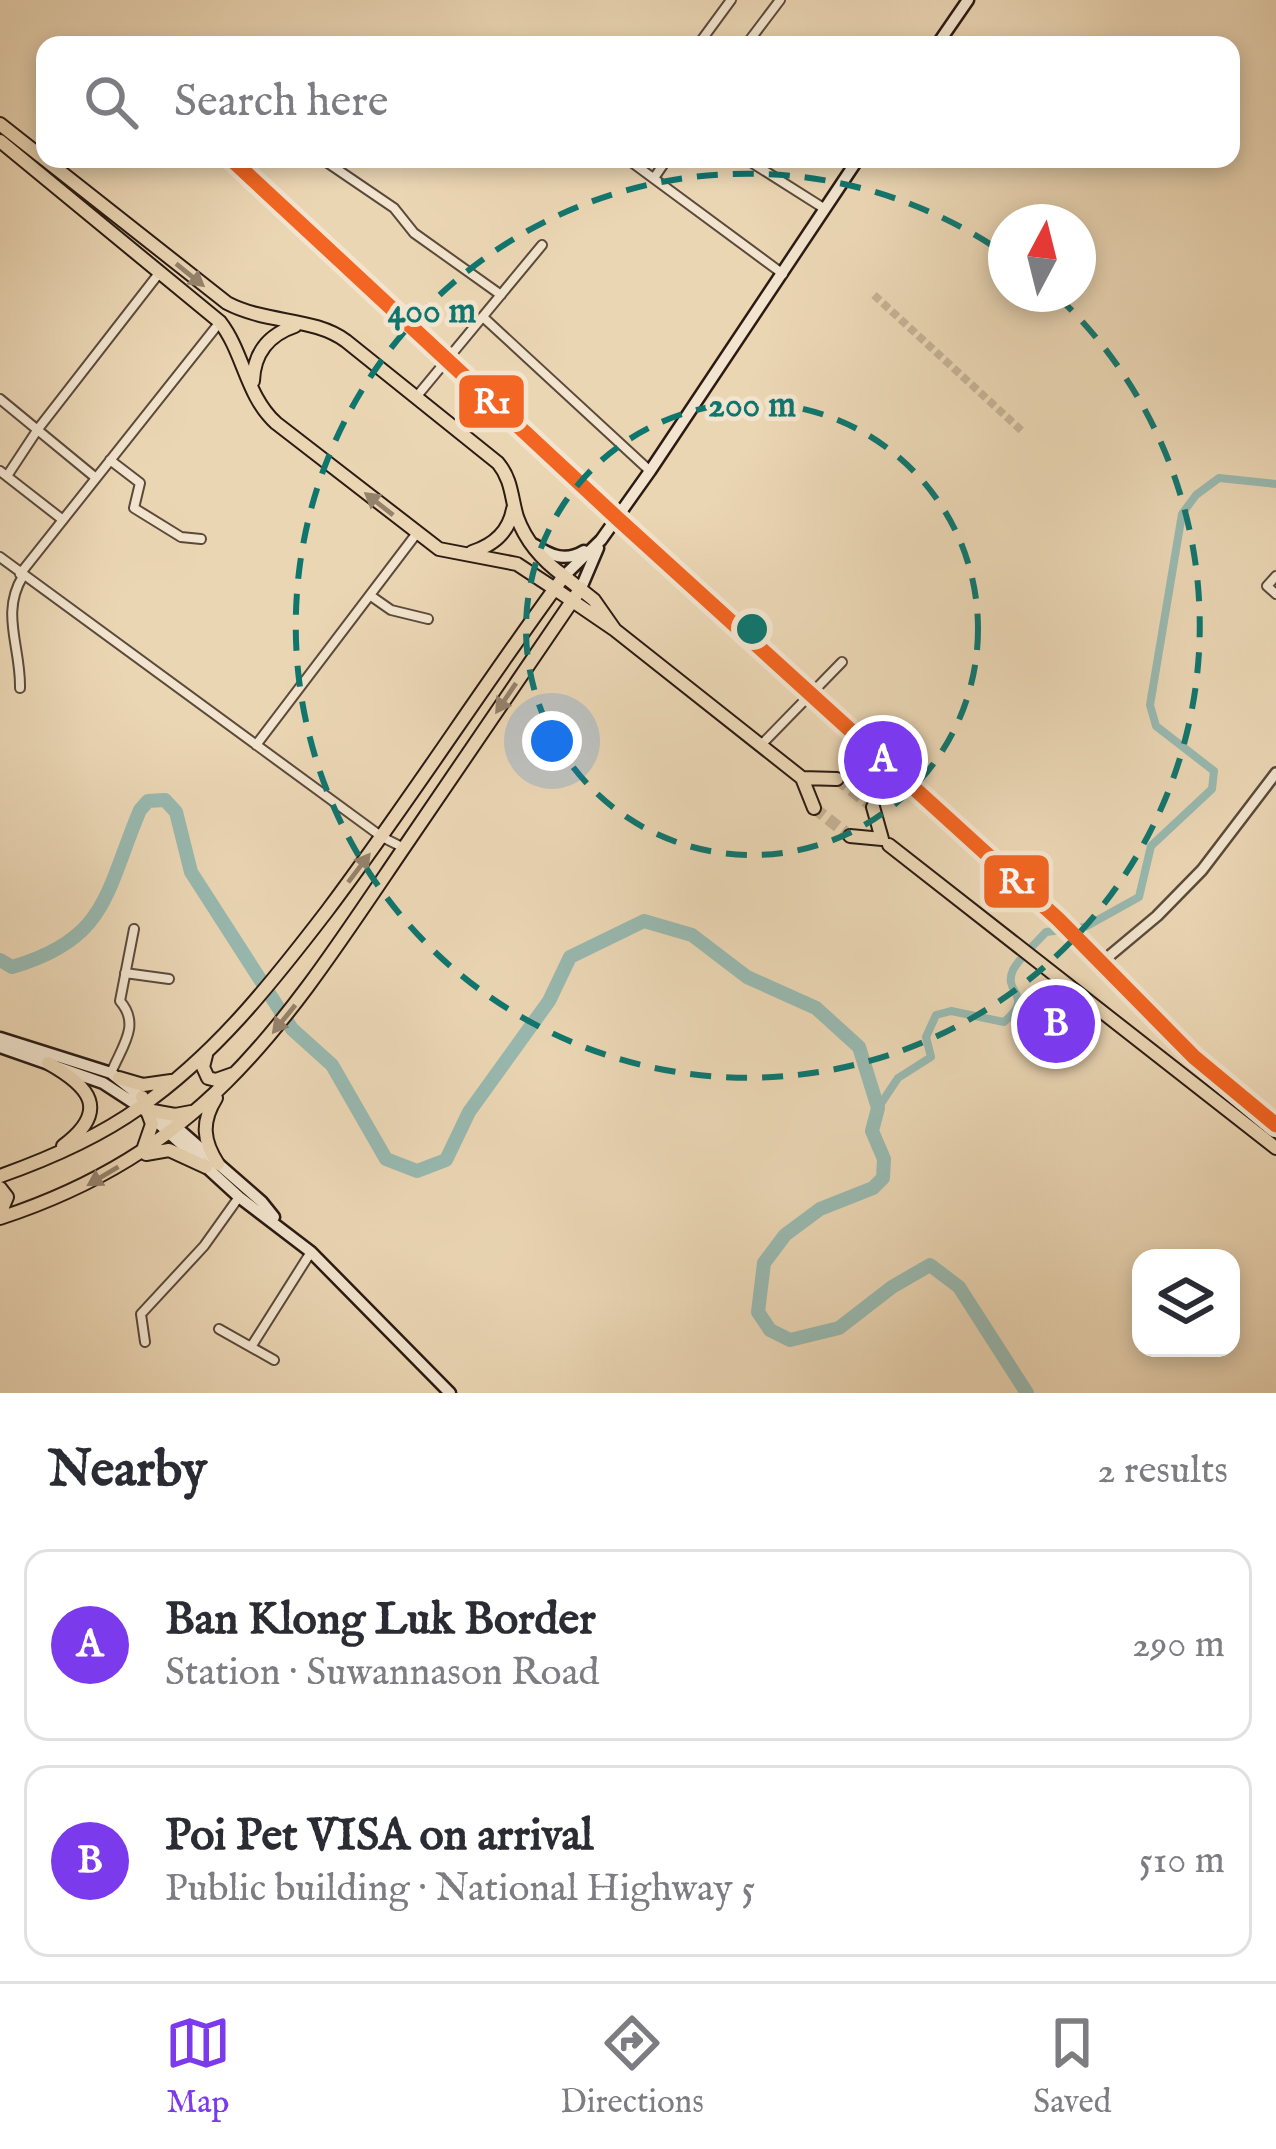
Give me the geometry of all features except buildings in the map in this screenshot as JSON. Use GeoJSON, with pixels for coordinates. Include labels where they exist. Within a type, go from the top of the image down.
{"type":"FeatureCollection","features":[{"type":"Feature","properties":{"kind":"main road"},"geometry":{"type":"LineString","coordinates":[[943,36],[968,0]]}},
{"type":"Feature","properties":{"kind":"main road"},"geometry":{"type":"LineString","coordinates":[[0,124],[36,153]]}},
{"type":"Feature","properties":{"kind":"main road"},"geometry":{"type":"LineString","coordinates":[[2,147],[220,322],[238,349],[255,394],[276,423],[439,549],[518,564],[615,630],[802,778],[814,808]]}},
{"type":"Feature","properties":{"kind":"main road"},"geometry":{"type":"LineString","coordinates":[[56,168],[226,303],[258,317],[331,330],[498,463],[511,482],[528,539],[540,556],[581,588],[615,630]]}},
{"type":"Feature","properties":{"kind":"main road"},"geometry":{"type":"LineString","coordinates":[[138,1154],[170,1084],[237,1021],[382,837],[554,589],[601,539],[650,471],[852,168]]}},
{"type":"Feature","properties":{"kind":"main road"},"geometry":{"type":"LineString","coordinates":[[255,394],[253,370],[264,346],[276,334],[302,325]]}},
{"type":"Feature","properties":{"kind":"main road"},"geometry":{"type":"LineString","coordinates":[[464,554],[490,546],[502,534],[514,501]]}},
{"type":"Feature","properties":{"kind":"main road"},"geometry":{"type":"LineString","coordinates":[[528,539],[559,557],[574,557],[601,539]]}},
{"type":"Feature","properties":{"kind":"main road"},"geometry":{"type":"LineString","coordinates":[[450,1393],[311,1252],[239,1196],[212,1165],[204,1132],[209,1108],[220,1092],[309,988],[572,602],[601,539]]}},
{"type":"Feature","properties":{"kind":"main road"},"geometry":{"type":"LineString","coordinates":[[802,778],[837,778]]}},
{"type":"Feature","properties":{"kind":"main road"},"geometry":{"type":"LineString","coordinates":[[850,836],[882,839],[873,807]]}},
{"type":"Feature","properties":{"kind":"main road"},"geometry":{"type":"LineString","coordinates":[[889,844],[1276,1148]]}},
{"type":"Feature","properties":{"kind":"main road"},"geometry":{"type":"LineString","coordinates":[[0,1043],[143,1085],[170,1084]]}},
{"type":"Feature","properties":{"kind":"main road"},"geometry":{"type":"LineString","coordinates":[[0,1043],[103,1083],[155,1114],[198,1109],[220,1092]]}},
{"type":"Feature","properties":{"kind":"main road"},"geometry":{"type":"LineString","coordinates":[[207,1053],[203,1066],[208,1078],[224,1078],[239,1070]]}},
{"type":"Feature","properties":{"kind":"main road"},"geometry":{"type":"LineString","coordinates":[[47,1157],[86,1123],[90,1102],[80,1082],[48,1063]]}},
{"type":"Feature","properties":{"kind":"main road"},"geometry":{"type":"LineString","coordinates":[[115,1076],[212,1165],[262,1202],[279,1225]]}},
{"type":"Feature","properties":{"kind":"main road"},"geometry":{"type":"LineString","coordinates":[[0,1176],[118,1122],[198,1109]]}},
{"type":"Feature","properties":{"kind":"main road"},"geometry":{"type":"LineString","coordinates":[[0,1216],[85,1186],[138,1154],[149,1139],[155,1114]]}},
{"type":"Feature","properties":{"kind":"main road"},"geometry":{"type":"LineString","coordinates":[[138,1154],[169,1150],[212,1165]]}},
{"type":"Feature","properties":{"kind":"main road"},"geometry":{"type":"LineString","coordinates":[[0,1188],[7,1197],[0,1216]]}},
{"type":"Feature","properties":{"kind":"street"},"geometry":{"type":"LineString","coordinates":[[705,36],[731,0]]}},
{"type":"Feature","properties":{"kind":"street"},"geometry":{"type":"LineString","coordinates":[[753,36],[780,0]]}},
{"type":"Feature","properties":{"kind":"street"},"geometry":{"type":"LineString","coordinates":[[336,168],[394,208],[414,232],[501,295]]}},
{"type":"Feature","properties":{"kind":"street"},"geometry":{"type":"LineString","coordinates":[[640,168],[783,274]]}},
{"type":"Feature","properties":{"kind":"street"},"geometry":{"type":"LineString","coordinates":[[654,178],[661,168]]}},
{"type":"Feature","properties":{"kind":"street"},"geometry":{"type":"LineString","coordinates":[[760,168],[825,209]]}},
{"type":"Feature","properties":{"kind":"street"},"geometry":{"type":"LineString","coordinates":[[416,397],[542,245]]}},
{"type":"Feature","properties":{"kind":"street"},"geometry":{"type":"LineString","coordinates":[[63,520],[3,473],[161,271]]}},
{"type":"Feature","properties":{"kind":"street"},"geometry":{"type":"LineString","coordinates":[[483,317],[650,471]]}},
{"type":"Feature","properties":{"kind":"street"},"geometry":{"type":"LineString","coordinates":[[20,688],[21,670],[7,614],[22,575],[220,322]]}},
{"type":"Feature","properties":{"kind":"street"},"geometry":{"type":"LineString","coordinates":[[0,399],[96,478]]}},
{"type":"Feature","properties":{"kind":"street"},"geometry":{"type":"LineString","coordinates":[[110,460],[140,483],[134,508],[181,537],[201,539]]}},
{"type":"Feature","properties":{"kind":"street"},"geometry":{"type":"LineString","coordinates":[[256,745],[417,533]]}},
{"type":"Feature","properties":{"kind":"street"},"geometry":{"type":"LineString","coordinates":[[0,557],[382,837],[404,848]]}},
{"type":"Feature","properties":{"kind":"street"},"geometry":{"type":"LineString","coordinates":[[1276,576],[1268,586],[1276,594]]}},
{"type":"Feature","properties":{"kind":"street"},"geometry":{"type":"LineString","coordinates":[[371,596],[391,610],[428,619]]}},
{"type":"Feature","properties":{"kind":"street"},"geometry":{"type":"LineString","coordinates":[[761,746],[842,662]]}},
{"type":"Feature","properties":{"kind":"street"},"geometry":{"type":"LineString","coordinates":[[1102,962],[1202,870],[1276,773]]}},
{"type":"Feature","properties":{"kind":"street"},"geometry":{"type":"LineString","coordinates":[[115,1076],[132,1024],[120,1001],[134,929]]}},
{"type":"Feature","properties":{"kind":"street"},"geometry":{"type":"LineString","coordinates":[[125,973],[169,979]]}},
{"type":"Feature","properties":{"kind":"street"},"geometry":{"type":"LineString","coordinates":[[145,1342],[141,1314],[204,1246],[239,1196]]}},
{"type":"Feature","properties":{"kind":"street"},"geometry":{"type":"LineString","coordinates":[[250,1347],[311,1252]]}},
{"type":"Feature","properties":{"kind":"street"},"geometry":{"type":"LineString","coordinates":[[219,1329],[274,1360]]}},
{"type":"Feature","properties":{"kind":"waterway"},"geometry":{"type":"LineString","coordinates":[[878,1108],[898,1078],[931,1057],[926,1037],[936,1015],[951,1011],[1004,1022],[1018,1000],[1011,984],[1013,970],[1046,932],[1085,927],[1139,897],[1151,846],[1212,789],[1214,771],[1156,726],[1150,705],[1182,514],[1196,495],[1219,478],[1276,484]]}},
{"type":"Feature","properties":{"kind":"waterway"},"geometry":{"type":"LineString","coordinates":[[0,960],[12,967],[44,956],[85,927],[109,889],[140,810],[148,801],[165,800],[176,812],[191,872],[292,1029],[332,1065],[386,1159],[417,1171],[446,1160],[469,1112],[549,1001],[570,957],[644,921],[692,935],[747,977],[816,1008],[859,1047],[878,1108],[872,1131],[884,1159],[883,1178],[873,1188],[820,1209],[785,1235],[764,1263],[758,1312],[770,1330],[790,1340],[839,1328],[930,1265],[959,1287],[1027,1393]]}},
{"type":"Feature","properties":{"kind":"tunnel"},"geometry":{"type":"LineString","coordinates":[[874,295],[1022,431]]}},
{"type":"Feature","properties":{"kind":"tunnel"},"geometry":{"type":"LineString","coordinates":[[837,779],[873,807]]}},
{"type":"Feature","properties":{"kind":"tunnel"},"geometry":{"type":"LineString","coordinates":[[814,808],[850,836]]}},
{"type":"Feature","properties":{"kind":"transit line","name":"R1"},"geometry":{"type":"LineString","coordinates":[[241,168],[1058,919],[1194,1057],[1276,1125]]}},
{"type":"Feature","properties":{"kind":"place","name":"Ban Klong Luk Border"},"geometry":{"type":"Point","coordinates":[883,760]}},
{"type":"Feature","properties":{"kind":"place","name":"Poi Pet VISA on arrival"},"geometry":{"type":"Point","coordinates":[1056,1024]}}]}
